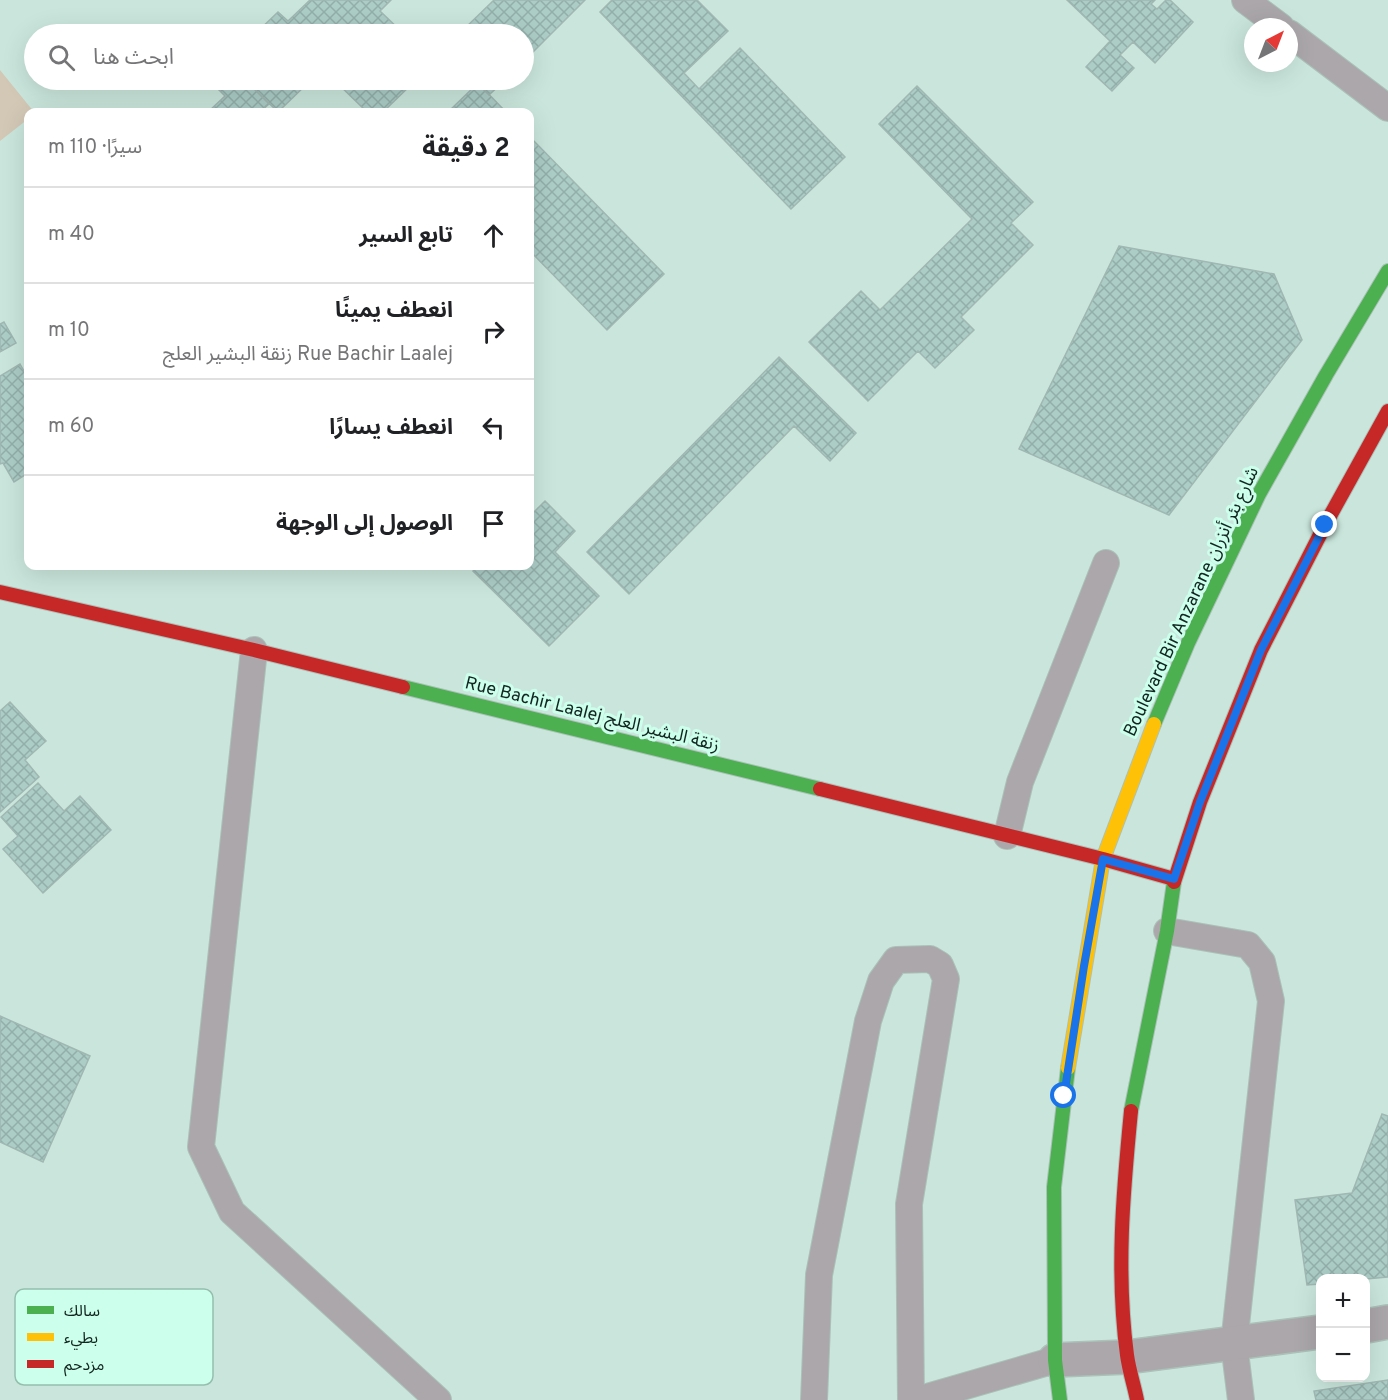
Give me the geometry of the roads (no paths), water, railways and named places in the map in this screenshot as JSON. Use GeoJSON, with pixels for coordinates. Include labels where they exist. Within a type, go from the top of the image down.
{"type":"FeatureCollection","features":[{"type":"Feature","properties":{"kind":"main road","name":"Boulevard Bir Anzarane شارع بئر أنزران"},"geometry":{"type":"LineString","coordinates":[[1060,1400],[1055,1360],[1053,1187],[1064,1096],[1103,859],[1149,734],[1188,643],[1259,494],[1388,271]]}},
{"type":"Feature","properties":{"kind":"main road"},"geometry":{"type":"LineString","coordinates":[[1137,1400],[1127,1357],[1121,1287],[1122,1208],[1132,1105],[1167,931],[1174,879],[1200,802],[1261,650],[1325,525],[1388,411]]}},
{"type":"Feature","properties":{"kind":"main road","name":"Rue Bachir Laalej زنقة البشير العلج"},"geometry":{"type":"LineString","coordinates":[[0,592],[254,650],[1103,859],[1174,879]]}},
{"type":"Feature","properties":{"kind":"street"},"geometry":{"type":"LineString","coordinates":[[1370,1325],[1388,1322]]}},
{"type":"Feature","properties":{"kind":"street"},"geometry":{"type":"LineString","coordinates":[[1055,1360],[1127,1357],[1316,1333]]}},
{"type":"Feature","properties":{"kind":"lane"},"geometry":{"type":"LineString","coordinates":[[1245,0],[1269,18]]}},
{"type":"Feature","properties":{"kind":"lane"},"geometry":{"type":"LineString","coordinates":[[1298,40],[1388,108]]}},
{"type":"Feature","properties":{"kind":"lane"},"geometry":{"type":"LineString","coordinates":[[1007,836],[1020,782],[1106,563]]}},
{"type":"Feature","properties":{"kind":"lane"},"geometry":{"type":"LineString","coordinates":[[254,650],[201,1147],[232,1212],[438,1400]]}},
{"type":"Feature","properties":{"kind":"lane"},"geometry":{"type":"LineString","coordinates":[[1167,931],[1248,945],[1262,962],[1271,1001],[1234,1344],[1240,1400]]}},
{"type":"Feature","properties":{"kind":"lane"},"geometry":{"type":"LineString","coordinates":[[814,1400],[819,1275],[868,1021],[881,981],[896,960],[930,959],[940,965],[946,979],[909,1204],[910,1400]]}},
{"type":"Feature","properties":{"kind":"lane"},"geometry":{"type":"LineString","coordinates":[[917,1400],[1055,1360]]}}]}
